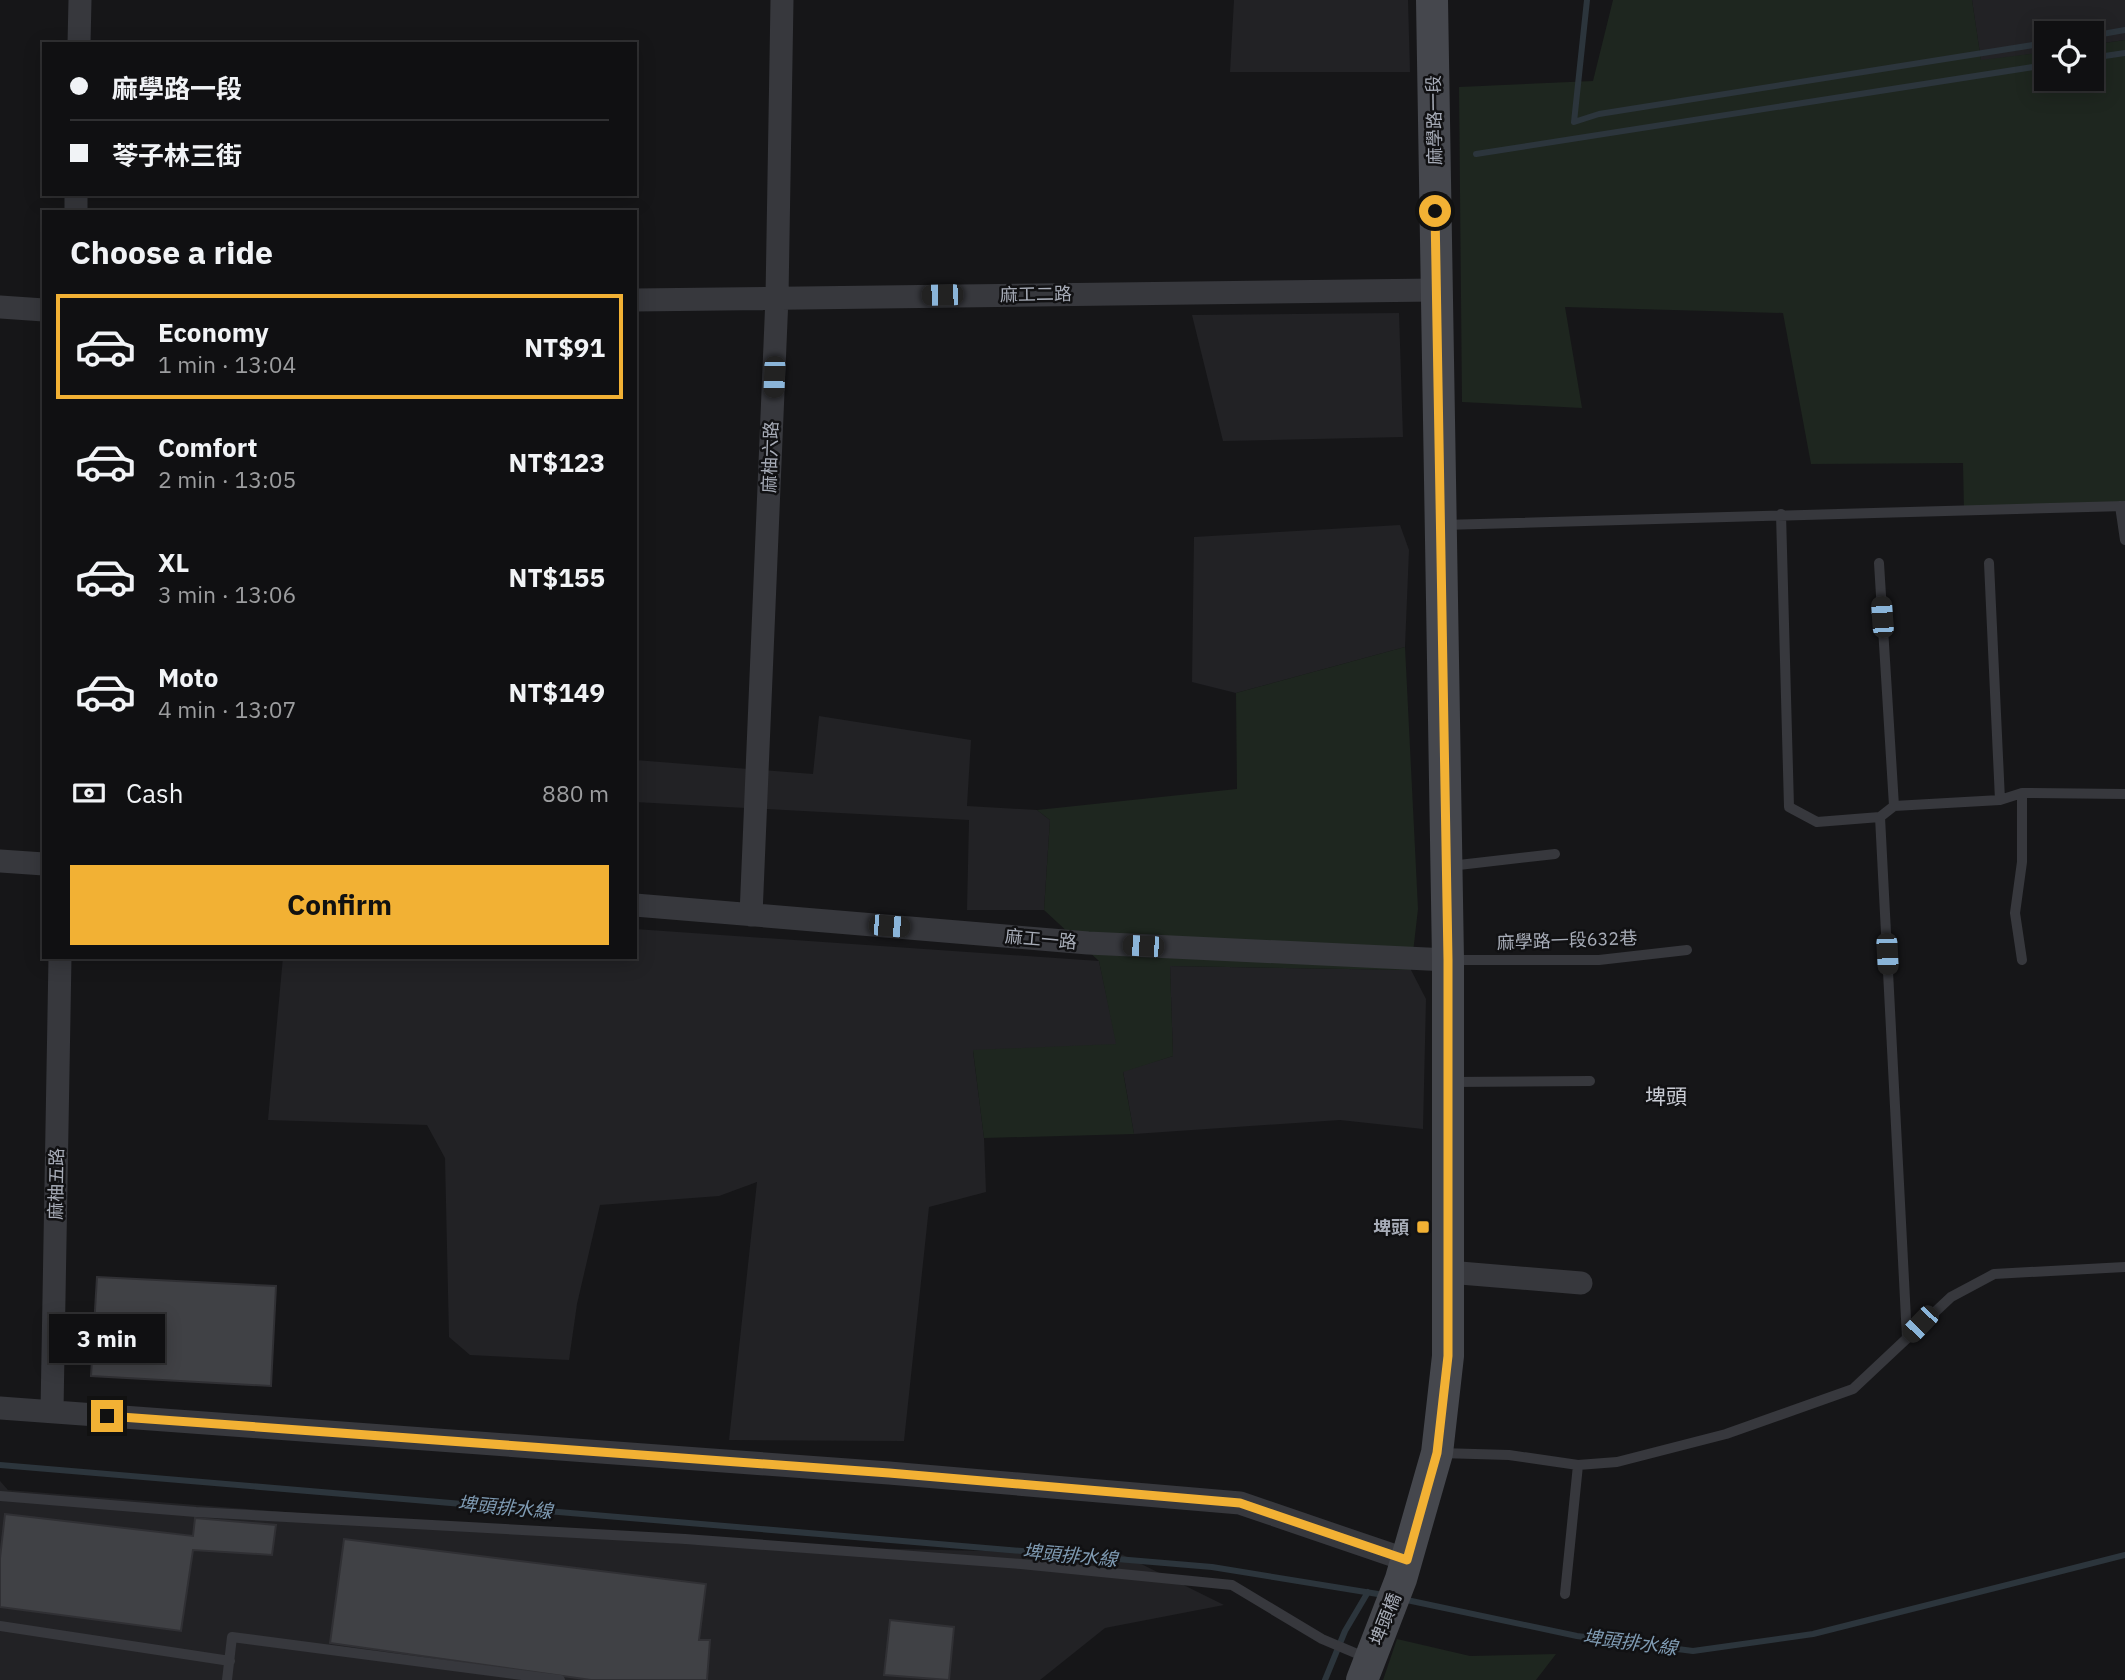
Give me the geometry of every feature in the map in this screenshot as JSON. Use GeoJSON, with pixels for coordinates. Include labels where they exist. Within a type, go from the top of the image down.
{"type":"FeatureCollection","features":[{"type":"Feature","properties":{"kind":"main road","name":"麻學路一段"},"geometry":{"type":"LineString","coordinates":[[1404,1570],[1437,1453],[1448,1356],[1448,960],[1432,0]]}},
{"type":"Feature","properties":{"kind":"main road","name":"埤頭橋"},"geometry":{"type":"LineString","coordinates":[[1368,1673],[1404,1570]]}},
{"type":"Feature","properties":{"kind":"street"},"geometry":{"type":"LineString","coordinates":[[79,42],[80,0]]}},
{"type":"Feature","properties":{"kind":"street","name":"麻柚六路"},"geometry":{"type":"LineString","coordinates":[[751,915],[777,297],[782,0]]}},
{"type":"Feature","properties":{"kind":"street","name":"麻工二路"},"geometry":{"type":"LineString","coordinates":[[637,300],[1436,290]]}},
{"type":"Feature","properties":{"kind":"street"},"geometry":{"type":"LineString","coordinates":[[0,307],[42,310]]}},
{"type":"Feature","properties":{"kind":"street"},"geometry":{"type":"LineString","coordinates":[[0,861],[42,864]]}},
{"type":"Feature","properties":{"kind":"street","name":"麻工一路"},"geometry":{"type":"LineString","coordinates":[[637,905],[1088,943],[1448,960]]}},
{"type":"Feature","properties":{"kind":"street","name":"麻柚五路"},"geometry":{"type":"LineString","coordinates":[[52,1411],[60,959]]}},
{"type":"Feature","properties":{"kind":"street"},"geometry":{"type":"LineString","coordinates":[[1448,1272],[1581,1283]]}},
{"type":"Feature","properties":{"kind":"street"},"geometry":{"type":"LineString","coordinates":[[0,1408],[889,1473],[1240,1503],[1404,1570]]}},
{"type":"Feature","properties":{"kind":"lane"},"geometry":{"type":"LineString","coordinates":[[1440,525],[2123,506],[2125,540]]}},
{"type":"Feature","properties":{"kind":"lane"},"geometry":{"type":"LineString","coordinates":[[1781,514],[1788,807],[1817,822],[1880,817],[1894,806],[2000,800],[2022,793],[2125,794]]}},
{"type":"Feature","properties":{"kind":"lane"},"geometry":{"type":"LineString","coordinates":[[1879,563],[1894,806]]}},
{"type":"Feature","properties":{"kind":"lane"},"geometry":{"type":"LineString","coordinates":[[1989,563],[2000,800]]}},
{"type":"Feature","properties":{"kind":"lane"},"geometry":{"type":"LineString","coordinates":[[2022,793],[2022,862],[2015,914],[2022,960]]}},
{"type":"Feature","properties":{"kind":"lane"},"geometry":{"type":"LineString","coordinates":[[1880,817],[1907,1338]]}},
{"type":"Feature","properties":{"kind":"lane"},"geometry":{"type":"LineString","coordinates":[[1446,867],[1555,854]]}},
{"type":"Feature","properties":{"kind":"lane","name":"麻學路一段632巷"},"geometry":{"type":"LineString","coordinates":[[1448,960],[1599,960],[1687,950]]}},
{"type":"Feature","properties":{"kind":"lane"},"geometry":{"type":"LineString","coordinates":[[1448,1082],[1590,1082]]}},
{"type":"Feature","properties":{"kind":"lane"},"geometry":{"type":"LineString","coordinates":[[1437,1453],[1509,1455],[1578,1465],[1617,1462],[1726,1434],[1853,1389],[1951,1297],[1994,1274],[2125,1267]]}},
{"type":"Feature","properties":{"kind":"lane"},"geometry":{"type":"LineString","coordinates":[[1565,1594],[1578,1465]]}},
{"type":"Feature","properties":{"kind":"lane"},"geometry":{"type":"LineString","coordinates":[[0,1496],[196,1512],[739,1543],[1021,1564],[1232,1585],[1322,1639],[1368,1673]]}},
{"type":"Feature","properties":{"kind":"lane"},"geometry":{"type":"LineString","coordinates":[[0,1626],[230,1661]]}},
{"type":"Feature","properties":{"kind":"lane"},"geometry":{"type":"LineString","coordinates":[[227,1680],[232,1637],[559,1680]]}},
{"type":"Feature","properties":{"kind":"shaded area"},"geometry":{"type":"Polygon","coordinates":[[[1234,0],[1408,0],[1410,72],[1230,72],[1234,0]]]}},
{"type":"Feature","properties":{"kind":"shaded area"},"geometry":{"type":"Polygon","coordinates":[[[1613,0],[1972,0],[1981,60],[2034,53],[2034,91],[2104,91],[2104,43],[2125,40],[2125,510],[1964,511],[1963,463],[1811,464],[1783,313],[1565,307],[1582,408],[1462,402],[1459,87],[1593,81],[1613,0]]]}},
{"type":"Feature","properties":{"kind":"shaded area"},"geometry":{"type":"Polygon","coordinates":[[[1972,0],[2125,0],[2125,40],[2104,43],[2104,21],[2034,21],[2034,54],[1981,61],[1972,0]]]}},
{"type":"Feature","properties":{"kind":"shaded area"},"geometry":{"type":"Polygon","coordinates":[[[1399,313],[1403,437],[1223,441],[1192,315],[1399,313]]]}},
{"type":"Feature","properties":{"kind":"shaded area"},"geometry":{"type":"Polygon","coordinates":[[[1400,525],[1409,550],[1405,647],[1236,693],[1192,682],[1194,537],[1400,525]]]}},
{"type":"Feature","properties":{"kind":"shaded area"},"geometry":{"type":"Polygon","coordinates":[[[1405,647],[1418,909],[1411,970],[1170,966],[1173,1056],[1123,1072],[1134,1134],[984,1138],[973,1050],[1116,1044],[1099,961],[1044,910],[1050,820],[1037,810],[1237,789],[1236,693],[1405,647]]]}},
{"type":"Feature","properties":{"kind":"shaded area"},"geometry":{"type":"Polygon","coordinates":[[[819,716],[971,740],[967,806],[1037,810],[1050,820],[1044,910],[967,910],[969,820],[637,802],[637,760],[813,774],[819,716]]]}},
{"type":"Feature","properties":{"kind":"shaded area"},"geometry":{"type":"Polygon","coordinates":[[[637,929],[1099,961],[1117,1045],[973,1051],[984,1138],[986,1192],[929,1207],[904,1441],[729,1440],[757,1182],[719,1196],[600,1205],[577,1304],[569,1360],[470,1355],[449,1337],[445,1158],[427,1125],[268,1120],[283,959],[637,959],[637,929]]]}},
{"type":"Feature","properties":{"kind":"shaded area"},"geometry":{"type":"Polygon","coordinates":[[[1170,966],[1411,970],[1426,999],[1423,1129],[1340,1120],[1134,1134],[1123,1071],[1173,1056],[1170,966]]]}},
{"type":"Feature","properties":{"kind":"shaded area"},"geometry":{"type":"Polygon","coordinates":[[[0,1481],[8,1490],[685,1544],[1121,1554],[1224,1605],[1105,1628],[1040,1680],[0,1680],[0,1481]]]}},
{"type":"Feature","properties":{"kind":"shaded area"},"geometry":{"type":"Polygon","coordinates":[[[1397,1639],[1470,1656],[1556,1654],[1536,1680],[1383,1680],[1397,1639]]]}},
{"type":"Feature","properties":{"kind":"building"},"geometry":{"type":"Polygon","coordinates":[[[97,1277],[276,1286],[271,1386],[91,1376],[97,1277]]]}},
{"type":"Feature","properties":{"kind":"building"},"geometry":{"type":"Polygon","coordinates":[[[5,1514],[193,1536],[195,1518],[276,1525],[272,1555],[193,1550],[181,1631],[0,1607],[0,1558],[5,1514]]]}},
{"type":"Feature","properties":{"kind":"building"},"geometry":{"type":"Polygon","coordinates":[[[344,1539],[706,1584],[699,1640],[710,1640],[707,1680],[591,1680],[330,1643],[344,1539]]]}},
{"type":"Feature","properties":{"kind":"building"},"geometry":{"type":"Polygon","coordinates":[[[890,1620],[954,1627],[949,1680],[884,1675],[890,1620]]]}},
{"type":"Feature","properties":{"kind":"waterway"},"geometry":{"type":"LineString","coordinates":[[1587,0],[1574,122],[1599,114],[2034,45]]}},
{"type":"Feature","properties":{"kind":"waterway"},"geometry":{"type":"LineString","coordinates":[[2104,34],[2125,30]]}},
{"type":"Feature","properties":{"kind":"waterway"},"geometry":{"type":"LineString","coordinates":[[2104,56],[2125,53]]}},
{"type":"Feature","properties":{"kind":"waterway"},"geometry":{"type":"LineString","coordinates":[[1476,154],[2034,67]]}},
{"type":"Feature","properties":{"kind":"waterway","name":"埤頭排水線"},"geometry":{"type":"LineString","coordinates":[[0,1465],[1212,1567],[1384,1595]]}},
{"type":"Feature","properties":{"kind":"waterway","name":"埤頭排水線"},"geometry":{"type":"LineString","coordinates":[[1402,1599],[1577,1636],[1693,1651],[1813,1634],[2125,1555]]}},
{"type":"Feature","properties":{"kind":"waterway"},"geometry":{"type":"LineString","coordinates":[[1325,1680],[1345,1631],[1368,1592]]}},
{"type":"Feature","properties":{"kind":"place","name":"埤頭"},"geometry":{"type":"Point","coordinates":[1423,1227]}},
{"type":"Feature","properties":{"kind":"district","name":"埤頭"},"geometry":{"type":"Point","coordinates":[1666,1096]}},
{"type":"Feature","properties":{"kind":"route"},"geometry":{"type":"LineString","coordinates":[[107,1416],[889,1473],[1240,1503],[1407,1560],[1437,1453],[1448,1356],[1448,960],[1435,211]]}}]}
